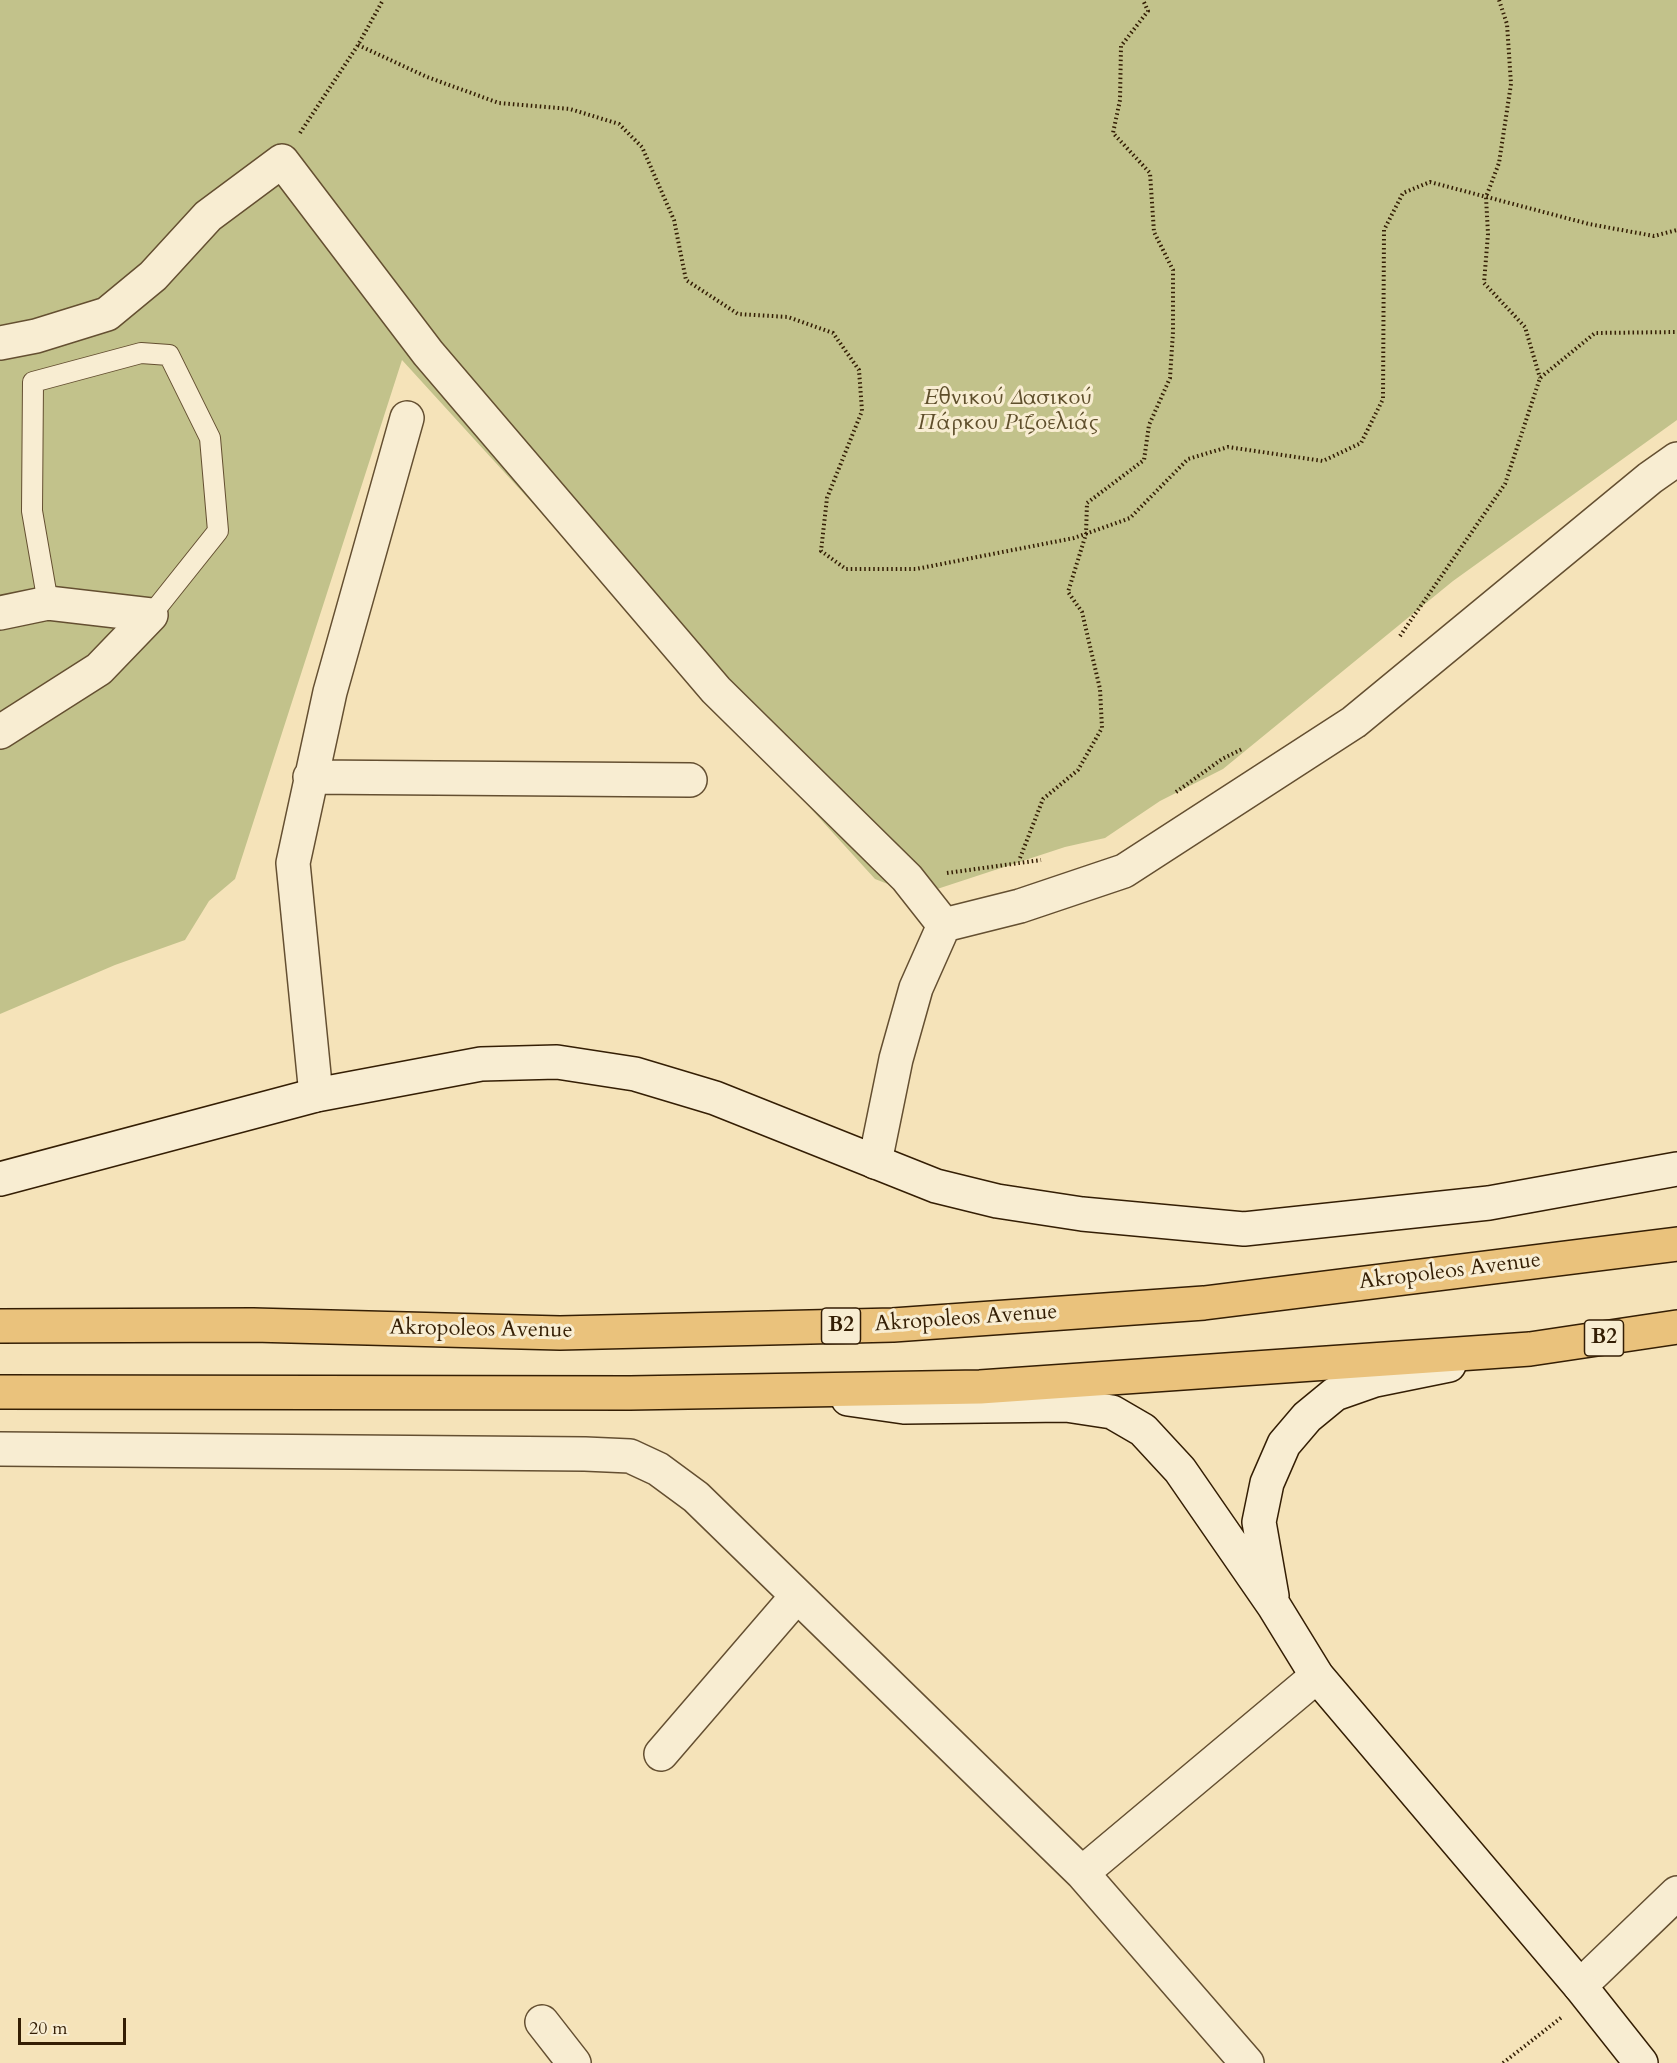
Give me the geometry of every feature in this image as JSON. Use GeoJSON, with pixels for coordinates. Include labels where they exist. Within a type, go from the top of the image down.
{"type":"FeatureCollection","features":[{"type":"Feature","properties":{"kind":"highway","name":"Akropoleos Avenue"},"geometry":{"type":"LineString","coordinates":[[0,1326],[253,1326],[560,1333],[893,1324],[1204,1303],[1677,1244]]}},
{"type":"Feature","properties":{"kind":"highway","name":"B2"},"geometry":{"type":"LineString","coordinates":[[0,1392],[630,1393],[980,1387],[1530,1349],[1677,1328]]}},
{"type":"Feature","properties":{"kind":"street"},"geometry":{"type":"LineString","coordinates":[[0,343],[36,336],[107,314],[153,276],[208,216],[282,161],[428,353],[716,690],[907,878],[944,925]]}},
{"type":"Feature","properties":{"kind":"street"},"geometry":{"type":"LineString","coordinates":[[316,1095],[292,863],[330,692],[408,418]]}},
{"type":"Feature","properties":{"kind":"street"},"geometry":{"type":"LineString","coordinates":[[944,925],[1020,906],[1124,871],[1354,722],[1650,478],[1677,459]]}},
{"type":"Feature","properties":{"kind":"street"},"geometry":{"type":"LineString","coordinates":[[0,613],[48,603],[151,615]]}},
{"type":"Feature","properties":{"kind":"street"},"geometry":{"type":"LineString","coordinates":[[0,732],[99,669],[151,615]]}},
{"type":"Feature","properties":{"kind":"street"},"geometry":{"type":"LineString","coordinates":[[310,777],[690,780]]}},
{"type":"Feature","properties":{"kind":"street"},"geometry":{"type":"LineString","coordinates":[[875,1162],[896,1059],[916,988],[944,925]]}},
{"type":"Feature","properties":{"kind":"street"},"geometry":{"type":"LineString","coordinates":[[0,1179],[316,1095],[481,1064],[557,1062],[635,1074],[715,1098],[936,1186],[997,1201],[1082,1214],[1244,1229],[1489,1203],[1677,1169]]}},
{"type":"Feature","properties":{"kind":"street"},"geometry":{"type":"LineString","coordinates":[[1274,1606],[1260,1522],[1267,1483],[1284,1444],[1307,1417],[1335,1394],[1375,1380],[1530,1349]]}},
{"type":"Feature","properties":{"kind":"street"},"geometry":{"type":"LineString","coordinates":[[787,1390],[904,1407],[1066,1405],[1113,1412],[1143,1430],[1180,1470],[1274,1606],[1317,1676],[1584,1991],[1641,2063]]}},
{"type":"Feature","properties":{"kind":"street"},"geometry":{"type":"LineString","coordinates":[[0,1449],[630,1456],[658,1469],[696,1497],[1082,1874],[1247,2063]]}},
{"type":"Feature","properties":{"kind":"street"},"geometry":{"type":"LineString","coordinates":[[661,1754],[797,1596]]}},
{"type":"Feature","properties":{"kind":"street"},"geometry":{"type":"LineString","coordinates":[[1082,1874],[1317,1676]]}},
{"type":"Feature","properties":{"kind":"street"},"geometry":{"type":"LineString","coordinates":[[1584,1991],[1677,1893]]}},
{"type":"Feature","properties":{"kind":"street"},"geometry":{"type":"LineString","coordinates":[[542,2022],[574,2063]]}},
{"type":"Feature","properties":{"kind":"lane"},"geometry":{"type":"LineString","coordinates":[[48,603],[32,511],[33,382],[141,352],[169,355],[210,438],[218,531],[151,615]]}},
{"type":"Feature","properties":{"kind":"path"},"geometry":{"type":"LineString","coordinates":[[282,161],[358,45],[383,0]]}},
{"type":"Feature","properties":{"kind":"path"},"geometry":{"type":"LineString","coordinates":[[1020,858],[1043,799],[1078,770],[1102,728],[1100,689],[1082,612],[1068,592],[1086,534],[1087,503],[1144,460],[1149,425],[1170,378],[1173,270],[1154,232],[1150,172],[1113,133],[1120,100],[1121,46],[1148,11],[1143,0]]}},
{"type":"Feature","properties":{"kind":"path"},"geometry":{"type":"LineString","coordinates":[[1499,0],[1507,24],[1511,84],[1499,163],[1486,197],[1488,234],[1484,283],[1525,327],[1540,378]]}},
{"type":"Feature","properties":{"kind":"path"},"geometry":{"type":"LineString","coordinates":[[358,45],[427,77],[499,103],[570,109],[620,124],[642,147],[674,220],[686,280],[738,314],[788,317],[833,333],[859,370],[862,411],[828,498],[821,551],[846,569],[916,569],[1086,534],[1131,518],[1188,459],[1228,447],[1323,461],[1361,443],[1383,399],[1384,230],[1403,193],[1430,182],[1589,224],[1654,236],[1677,230]]}},
{"type":"Feature","properties":{"kind":"path"},"geometry":{"type":"LineString","coordinates":[[1396,640],[1505,484],[1540,378],[1595,333],[1677,332]]}},
{"type":"Feature","properties":{"kind":"path"},"geometry":{"type":"LineString","coordinates":[[1175,793],[1222,759],[1252,744]]}},
{"type":"Feature","properties":{"kind":"path"},"geometry":{"type":"LineString","coordinates":[[907,878],[1044,859]]}},
{"type":"Feature","properties":{"kind":"path"},"geometry":{"type":"LineString","coordinates":[[1503,2063],[1584,1991]]}},
{"type":"Feature","properties":{"kind":"green space","name":"Εθνικού Δασικού Πάρκου Ριζοελιάς"},"geometry":{"type":"Polygon","coordinates":[[[0,0],[1677,0],[1677,420],[1453,581],[1223,769],[1160,801],[1105,838],[1065,847],[928,892],[911,893],[875,879],[402,360],[235,879],[209,901],[185,940],[115,965],[0,1014],[0,0]]]}}]}
